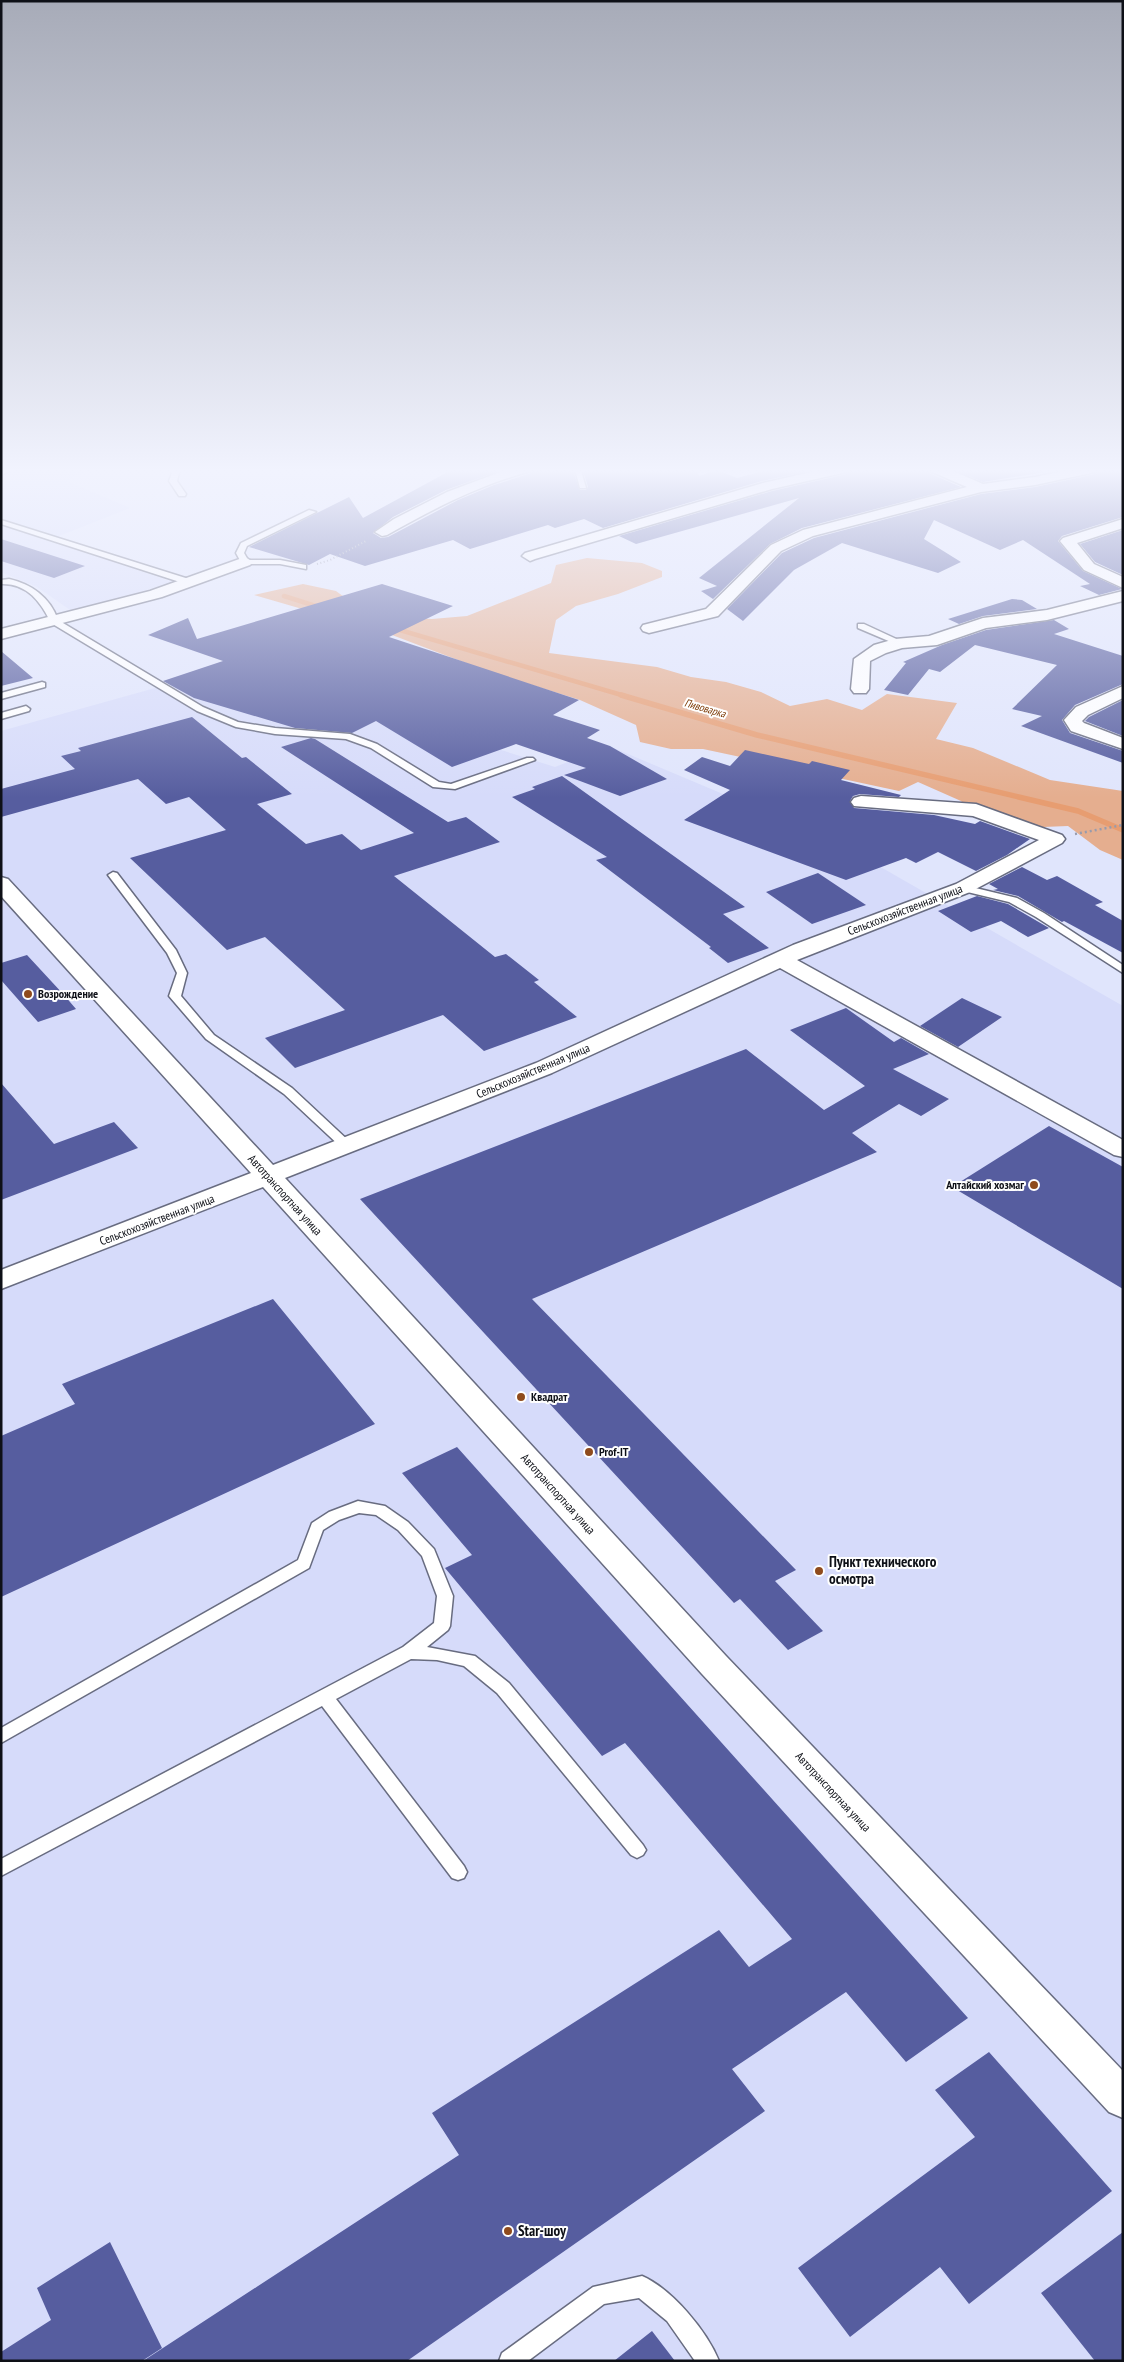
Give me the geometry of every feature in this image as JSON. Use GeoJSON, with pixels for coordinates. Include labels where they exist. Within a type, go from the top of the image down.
{"type":"FeatureCollection","features":[{"type":"Feature","properties":{"kind":"street"},"geometry":{"type":"LineString","coordinates":[[1,634],[147,597],[200,578]]}},
{"type":"Feature","properties":{"kind":"street"},"geometry":{"type":"LineString","coordinates":[[649,628],[712,613],[746,578]]}},
{"type":"Feature","properties":{"kind":"street"},"geometry":{"type":"LineString","coordinates":[[860,689],[862,659],[880,649],[901,643],[931,641],[984,623],[1046,615],[1123,596]]}},
{"type":"Feature","properties":{"kind":"street"},"geometry":{"type":"LineString","coordinates":[[1123,691],[1082,711],[1073,720],[1078,727],[1123,744]]}},
{"type":"Feature","properties":{"kind":"street","name":"Сельскохозяйственная улица"},"geometry":{"type":"LineString","coordinates":[[1,1280],[544,1068],[801,950],[963,888],[1055,839],[976,810],[861,802]]}},
{"type":"Feature","properties":{"kind":"street","name":"Автотранспортная улица"},"geometry":{"type":"LineString","coordinates":[[1,883],[714,1665],[1123,2099]]}},
{"type":"Feature","properties":{"kind":"street"},"geometry":{"type":"LineString","coordinates":[[782,960],[1123,1150]]}},
{"type":"Feature","properties":{"kind":"lane"},"geometry":{"type":"LineString","coordinates":[[177,578],[189,582]]}},
{"type":"Feature","properties":{"kind":"lane"},"geometry":{"type":"LineString","coordinates":[[4,580],[42,599],[49,607],[54,622],[200,709],[236,724],[274,730],[347,736],[374,746],[436,785],[443,787],[452,787],[530,760]]}},
{"type":"Feature","properties":{"kind":"lane"},"geometry":{"type":"LineString","coordinates":[[861,626],[901,643]]}},
{"type":"Feature","properties":{"kind":"lane"},"geometry":{"type":"LineString","coordinates":[[1,696],[42,685]]}},
{"type":"Feature","properties":{"kind":"lane"},"geometry":{"type":"LineString","coordinates":[[1,716],[26,709]]}},
{"type":"Feature","properties":{"kind":"lane"},"geometry":{"type":"LineString","coordinates":[[113,875],[172,952],[182,973],[175,996],[210,1037],[288,1091],[347,1146]]}},
{"type":"Feature","properties":{"kind":"lane"},"geometry":{"type":"LineString","coordinates":[[963,888],[1013,900],[1040,915],[1123,970]]}},
{"type":"Feature","properties":{"kind":"lane"},"geometry":{"type":"LineString","coordinates":[[1,1736],[304,1564],[317,1527],[334,1516],[358,1507],[380,1510],[403,1526],[429,1553],[445,1596],[442,1626],[409,1652],[1,1868]]}},
{"type":"Feature","properties":{"kind":"lane"},"geometry":{"type":"LineString","coordinates":[[409,1652],[437,1654],[469,1661],[503,1688],[637,1850]]}},
{"type":"Feature","properties":{"kind":"lane"},"geometry":{"type":"LineString","coordinates":[[325,1696],[458,1872]]}},
{"type":"Feature","properties":{"kind":"lane"},"geometry":{"type":"LineString","coordinates":[[510,2361],[600,2294],[642,2287],[675,2313],[708,2361]]}},
{"type":"Feature","properties":{"kind":"path"},"geometry":{"type":"LineString","coordinates":[[1102,828],[1123,825]]}},
{"type":"Feature","properties":{"kind":"shaded area"},"geometry":{"type":"Polygon","coordinates":[[[16,578],[162,578],[173,582],[73,612],[37,587],[16,578]]]}},
{"type":"Feature","properties":{"kind":"shaded area"},"geometry":{"type":"Polygon","coordinates":[[[552,578],[659,578],[618,594],[576,606],[556,620],[549,653],[657,667],[691,677],[726,682],[761,692],[790,706],[827,699],[862,710],[887,694],[957,703],[936,739],[973,748],[1050,780],[1123,791],[1123,860],[1100,850],[1068,826],[1043,827],[979,819],[961,801],[918,782],[899,791],[703,749],[671,749],[640,742],[636,725],[580,700],[487,671],[392,635],[254,595],[303,584],[336,591],[355,605],[414,618],[432,619],[467,616],[551,583],[552,578]]]}},
{"type":"Feature","properties":{"kind":"shaded area"},"geometry":{"type":"Polygon","coordinates":[[[234,666],[555,767],[609,746],[837,842],[1123,1006],[1123,2361],[1,2361],[1,731],[234,666]]]}},
{"type":"Feature","properties":{"kind":"building"},"geometry":{"type":"Polygon","coordinates":[[[700,578],[735,578],[713,599],[701,591],[717,586],[700,578]]]}},
{"type":"Feature","properties":{"kind":"building"},"geometry":{"type":"Polygon","coordinates":[[[757,578],[786,578],[743,621],[727,609],[757,578]]]}},
{"type":"Feature","properties":{"kind":"building"},"geometry":{"type":"Polygon","coordinates":[[[1081,578],[1099,578],[1122,589],[1099,595],[1080,586],[1090,584],[1081,578]]]}},
{"type":"Feature","properties":{"kind":"building"},"geometry":{"type":"Polygon","coordinates":[[[382,584],[453,606],[389,637],[579,700],[553,715],[600,730],[587,738],[610,746],[667,779],[620,796],[564,775],[586,768],[516,744],[452,767],[376,721],[352,733],[295,728],[194,698],[163,681],[223,661],[148,635],[188,618],[197,639],[382,584]]]}},
{"type":"Feature","properties":{"kind":"building"},"geometry":{"type":"Polygon","coordinates":[[[1012,599],[1022,600],[1037,609],[983,616],[959,624],[948,619],[1012,599]]]}},
{"type":"Feature","properties":{"kind":"building"},"geometry":{"type":"Polygon","coordinates":[[[1054,620],[1069,629],[1054,634],[1123,656],[1123,684],[1075,705],[1062,720],[1070,733],[1123,751],[1123,763],[1021,726],[1042,716],[1012,709],[1057,665],[975,645],[940,672],[929,669],[908,695],[884,690],[906,663],[903,662],[942,645],[986,630],[1054,620]]]}},
{"type":"Feature","properties":{"kind":"building"},"geometry":{"type":"Polygon","coordinates":[[[1,651],[33,678],[1,686],[1,651]]]}},
{"type":"Feature","properties":{"kind":"building"},"geometry":{"type":"Polygon","coordinates":[[[1123,700],[1123,736],[1085,721],[1089,717],[1123,700]]]}},
{"type":"Feature","properties":{"kind":"building"},"geometry":{"type":"Polygon","coordinates":[[[192,717],[242,758],[246,757],[292,794],[257,804],[306,844],[342,834],[361,850],[414,833],[281,747],[311,738],[448,822],[466,817],[500,842],[394,876],[495,957],[506,954],[539,980],[534,982],[577,1017],[484,1051],[443,1015],[295,1068],[265,1038],[345,1010],[265,937],[227,950],[130,858],[226,830],[189,797],[166,804],[138,779],[1,817],[1,789],[75,769],[61,756],[81,751],[78,748],[192,717]]]}},
{"type":"Feature","properties":{"kind":"building"},"geometry":{"type":"Polygon","coordinates":[[[745,750],[809,764],[812,761],[850,770],[841,780],[901,795],[899,797],[860,794],[853,796],[850,801],[854,808],[934,815],[975,824],[980,821],[1030,839],[1007,855],[976,871],[938,852],[916,863],[906,858],[846,880],[684,820],[730,790],[684,770],[702,757],[730,766],[745,750]]]}},
{"type":"Feature","properties":{"kind":"building"},"geometry":{"type":"Polygon","coordinates":[[[562,776],[745,907],[723,914],[769,948],[728,963],[709,948],[711,947],[596,860],[607,857],[512,797],[535,789],[532,787],[562,776]]]}},
{"type":"Feature","properties":{"kind":"building"},"geometry":{"type":"Polygon","coordinates":[[[1022,867],[1047,880],[1057,876],[1103,902],[1095,905],[1123,921],[1123,953],[1064,921],[1062,922],[1018,896],[993,890],[998,889],[989,884],[1022,867]]]}},
{"type":"Feature","properties":{"kind":"building"},"geometry":{"type":"Polygon","coordinates":[[[818,873],[866,905],[812,924],[766,892],[818,873]]]}},
{"type":"Feature","properties":{"kind":"building"},"geometry":{"type":"Polygon","coordinates":[[[977,896],[1008,904],[1049,928],[1028,937],[1001,921],[971,932],[938,911],[977,896]]]}},
{"type":"Feature","properties":{"kind":"building"},"geometry":{"type":"Polygon","coordinates":[[[27,955],[76,1009],[38,1022],[1,980],[1,963],[27,955]]]}},
{"type":"Feature","properties":{"kind":"building"},"geometry":{"type":"Polygon","coordinates":[[[962,998],[1002,1017],[958,1047],[920,1026],[962,998]]]}},
{"type":"Feature","properties":{"kind":"building"},"geometry":{"type":"Polygon","coordinates":[[[846,1008],[894,1042],[901,1038],[929,1054],[893,1069],[949,1099],[921,1116],[899,1104],[852,1133],[877,1152],[532,1299],[796,1570],[775,1581],[823,1631],[788,1650],[740,1599],[734,1603],[360,1199],[746,1049],[824,1110],[865,1086],[790,1030],[846,1008]]]}},
{"type":"Feature","properties":{"kind":"building"},"geometry":{"type":"Polygon","coordinates":[[[1,1083],[54,1144],[114,1122],[138,1148],[1,1200],[1,1083]]]}},
{"type":"Feature","properties":{"kind":"building"},"geometry":{"type":"Polygon","coordinates":[[[1049,1126],[1123,1167],[1123,1289],[952,1187],[1049,1126]]]}},
{"type":"Feature","properties":{"kind":"building"},"geometry":{"type":"Polygon","coordinates":[[[273,1299],[375,1424],[1,1597],[1,1436],[75,1404],[62,1384],[273,1299]]]}},
{"type":"Feature","properties":{"kind":"building"},"geometry":{"type":"Polygon","coordinates":[[[457,1447],[968,2018],[906,2062],[846,1992],[732,2069],[765,2111],[407,2361],[143,2361],[459,2155],[432,2113],[719,1930],[749,1967],[792,1939],[625,1743],[602,1756],[445,1568],[472,1555],[402,1473],[457,1447]]]}},
{"type":"Feature","properties":{"kind":"building"},"geometry":{"type":"Polygon","coordinates":[[[989,2052],[1112,2191],[969,2304],[940,2267],[850,2337],[798,2268],[975,2137],[935,2090],[989,2052]]]}},
{"type":"Feature","properties":{"kind":"building"},"geometry":{"type":"Polygon","coordinates":[[[1123,2232],[1123,2361],[1095,2361],[1041,2293],[1123,2232]]]}},
{"type":"Feature","properties":{"kind":"building"},"geometry":{"type":"Polygon","coordinates":[[[110,2242],[162,2348],[142,2361],[1,2361],[1,2352],[51,2320],[37,2288],[110,2242]]]}},
{"type":"Feature","properties":{"kind":"building"},"geometry":{"type":"Polygon","coordinates":[[[652,2331],[675,2361],[614,2361],[652,2331]]]}},
{"type":"Feature","properties":{"kind":"waterway","name":"Пивоварка"},"geometry":{"type":"LineString","coordinates":[[284,596],[322,608]]}},
{"type":"Feature","properties":{"kind":"waterway","name":"Пивоварка"},"geometry":{"type":"LineString","coordinates":[[393,628],[625,696]]}},
{"type":"Feature","properties":{"kind":"waterway","name":"Пивоварка"},"geometry":{"type":"LineString","coordinates":[[621,695],[757,735],[1078,811],[1123,830]]}},
{"type":"Feature","properties":{"kind":"place","name":"Возрождение"},"geometry":{"type":"Point","coordinates":[28,994]}},
{"type":"Feature","properties":{"kind":"place","name":"Алтайский хозмаг"},"geometry":{"type":"Point","coordinates":[1034,1185]}},
{"type":"Feature","properties":{"kind":"place","name":"Квадрат"},"geometry":{"type":"Point","coordinates":[521,1397]}},
{"type":"Feature","properties":{"kind":"place","name":"Prof-IT"},"geometry":{"type":"Point","coordinates":[589,1452]}},
{"type":"Feature","properties":{"kind":"place","name":"Пункт технического осмотра"},"geometry":{"type":"Point","coordinates":[819,1571]}},
{"type":"Feature","properties":{"kind":"place","name":"Star-шоу"},"geometry":{"type":"Point","coordinates":[508,2231]}}]}
